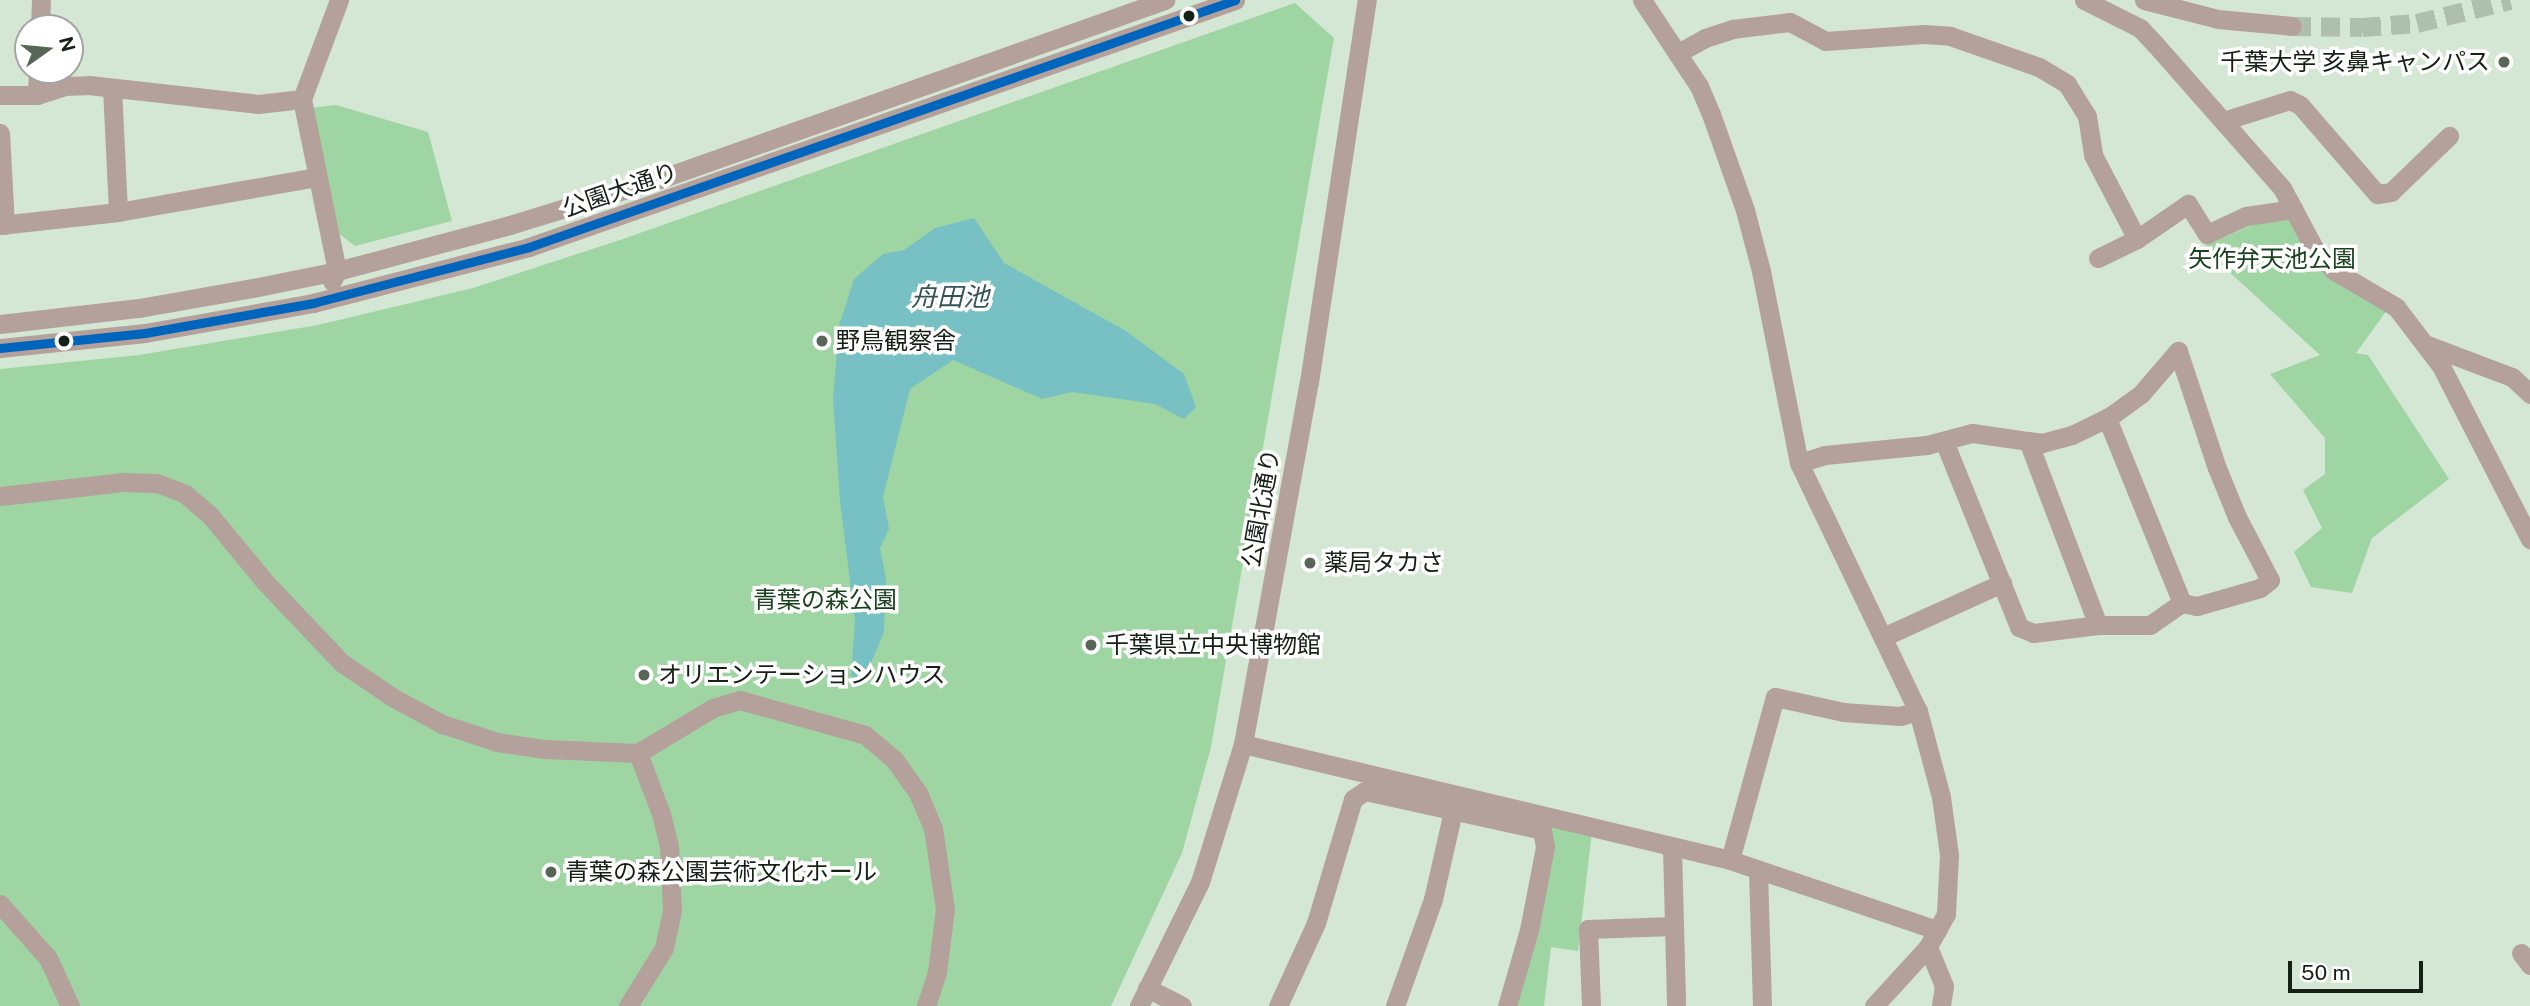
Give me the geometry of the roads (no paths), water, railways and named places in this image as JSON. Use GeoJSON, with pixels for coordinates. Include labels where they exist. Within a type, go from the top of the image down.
{"type":"FeatureCollection","features":[{"type":"Feature","properties":{"kind":"street"},"geometry":{"type":"LineString","coordinates":[[322,300],[337,271],[302,99],[339,0]]}},
{"type":"Feature","properties":{"kind":"street","name":"公園大通り"},"geometry":{"type":"LineString","coordinates":[[0,324],[139,308],[337,271],[593,201],[1165,0]]}},
{"type":"Feature","properties":{"kind":"street","name":"公園大通り"},"geometry":{"type":"LineString","coordinates":[[0,348],[145,333],[322,300],[529,247],[1235,0]]}},
{"type":"Feature","properties":{"kind":"street","name":"公園北通り"},"geometry":{"type":"LineString","coordinates":[[1143,997],[1200,882],[1243,744],[1309,382],[1367,0]]}},
{"type":"Feature","properties":{"kind":"street"},"geometry":{"type":"LineString","coordinates":[[1642,0],[1699,86],[1745,209],[1761,271],[1799,463],[1918,711],[1941,797],[1949,855],[1946,914],[1933,938],[1874,1006]]}},
{"type":"Feature","properties":{"kind":"street"},"geometry":{"type":"LineString","coordinates":[[2084,0],[2140,29],[2282,188],[2314,248],[2333,270],[2396,307],[2427,345],[2530,539]]}},
{"type":"Feature","properties":{"kind":"street"},"geometry":{"type":"LineString","coordinates":[[2144,0],[2228,20],[2291,26]]}},
{"type":"Feature","properties":{"kind":"street"},"geometry":{"type":"LineString","coordinates":[[1678,52],[1732,29],[1790,22],[1825,41],[1924,34],[1950,36],[2039,67],[2067,84],[2087,116],[2093,155],[2137,239]]}},
{"type":"Feature","properties":{"kind":"street"},"geometry":{"type":"LineString","coordinates":[[37,84],[37,94]]}},
{"type":"Feature","properties":{"kind":"street"},"geometry":{"type":"LineString","coordinates":[[0,95],[37,94],[64,86],[258,104],[302,99]]}},
{"type":"Feature","properties":{"kind":"street"},"geometry":{"type":"LineString","coordinates":[[112,89],[118,212]]}},
{"type":"Feature","properties":{"kind":"street"},"geometry":{"type":"LineString","coordinates":[[2224,121],[2290,100],[2300,105],[2377,194],[2391,192],[2449,136]]}},
{"type":"Feature","properties":{"kind":"street"},"geometry":{"type":"LineString","coordinates":[[0,133],[3,225],[118,212],[316,177]]}},
{"type":"Feature","properties":{"kind":"street"},"geometry":{"type":"LineString","coordinates":[[2098,258],[2137,239],[2188,204],[2207,234],[2246,216],[2293,209]]}},
{"type":"Feature","properties":{"kind":"street"},"geometry":{"type":"LineString","coordinates":[[337,271],[372,287]]}},
{"type":"Feature","properties":{"kind":"street"},"geometry":{"type":"LineString","coordinates":[[2427,345],[2512,377],[2530,394]]}},
{"type":"Feature","properties":{"kind":"street"},"geometry":{"type":"LineString","coordinates":[[1799,463],[1825,455],[1879,452],[1972,433],[2042,443],[2072,435],[2107,418],[2141,394],[2178,351],[2217,468],[2237,517],[2270,580],[2260,588],[2197,606],[2182,603],[2150,625],[2098,625],[2033,633],[2020,627],[1944,440]]}},
{"type":"Feature","properties":{"kind":"street"},"geometry":{"type":"LineString","coordinates":[[2107,418],[2182,603]]}},
{"type":"Feature","properties":{"kind":"street"},"geometry":{"type":"LineString","coordinates":[[2028,441],[2098,625]]}},
{"type":"Feature","properties":{"kind":"street"},"geometry":{"type":"LineString","coordinates":[[0,496],[123,482],[157,483],[185,494],[209,513],[308,629],[342,663],[392,697],[442,724],[497,742],[545,749],[638,752],[713,708],[740,700],[865,735],[894,759],[918,793],[933,828],[945,909],[937,972],[926,1006]]}},
{"type":"Feature","properties":{"kind":"street"},"geometry":{"type":"LineString","coordinates":[[1883,637],[2002,583]]}},
{"type":"Feature","properties":{"kind":"street"},"geometry":{"type":"LineString","coordinates":[[1730,860],[1775,697],[1843,712],[1900,716],[1918,711]]}},
{"type":"Feature","properties":{"kind":"street"},"geometry":{"type":"LineString","coordinates":[[1243,744],[1730,860],[1933,938]]}},
{"type":"Feature","properties":{"kind":"street"},"geometry":{"type":"LineString","coordinates":[[628,1006],[664,948],[672,911],[669,846],[661,814],[638,752]]}},
{"type":"Feature","properties":{"kind":"street"},"geometry":{"type":"LineString","coordinates":[[1279,1006],[1316,923],[1353,799],[1365,791],[1542,830],[1545,847],[1529,930],[1507,1006]]}},
{"type":"Feature","properties":{"kind":"street"},"geometry":{"type":"LineString","coordinates":[[1395,1006],[1433,899],[1453,811]]}},
{"type":"Feature","properties":{"kind":"street"},"geometry":{"type":"LineString","coordinates":[[1672,848],[1676,1006]]}},
{"type":"Feature","properties":{"kind":"street"},"geometry":{"type":"LineString","coordinates":[[1759,871],[1762,1006]]}},
{"type":"Feature","properties":{"kind":"street"},"geometry":{"type":"LineString","coordinates":[[0,904],[48,958],[70,1006]]}},
{"type":"Feature","properties":{"kind":"street"},"geometry":{"type":"LineString","coordinates":[[1591,1006],[1588,929],[1673,926]]}},
{"type":"Feature","properties":{"kind":"street"},"geometry":{"type":"LineString","coordinates":[[1933,938],[1944,986],[1941,1006]]}},
{"type":"Feature","properties":{"kind":"street"},"geometry":{"type":"LineString","coordinates":[[1143,997],[1182,1006]]}},
{"type":"Feature","properties":{"kind":"water","name":"舟田池"},"geometry":{"type":"Polygon","coordinates":[[[974,218],[1004,263],[1126,331],[1184,374],[1196,407],[1184,419],[1155,404],[1072,392],[1042,399],[953,360],[910,389],[883,497],[889,529],[880,548],[886,579],[884,632],[871,663],[856,678],[851,676],[855,621],[840,501],[833,399],[839,326],[854,279],[883,254],[904,250],[935,228],[974,218]]]}},
{"type":"Feature","properties":{"kind":"tunnel"},"geometry":{"type":"LineString","coordinates":[[2292,26],[2362,27],[2417,23],[2510,0]]}},
{"type":"Feature","properties":{"kind":"place","name":"千葉大学 亥鼻キャンパス"},"geometry":{"type":"Point","coordinates":[2504,62]}},
{"type":"Feature","properties":{"kind":"place","name":"野鳥観察舎"},"geometry":{"type":"Point","coordinates":[822,341]}},
{"type":"Feature","properties":{"kind":"place","name":"薬局タカさ"},"geometry":{"type":"Point","coordinates":[1310,563]}},
{"type":"Feature","properties":{"kind":"place","name":"千葉県立中央博物館"},"geometry":{"type":"Point","coordinates":[1091,645]}},
{"type":"Feature","properties":{"kind":"place","name":"オリエンテーションハウス"},"geometry":{"type":"Point","coordinates":[644,675]}},
{"type":"Feature","properties":{"kind":"place","name":"青葉の森公園芸術文化ホール"},"geometry":{"type":"Point","coordinates":[551,872]}},
{"type":"Feature","properties":{"kind":"park label","name":"矢作弁天池公園"},"geometry":{"type":"Point","coordinates":[2272,259]}},
{"type":"Feature","properties":{"kind":"park label","name":"青葉の森公園"},"geometry":{"type":"Point","coordinates":[825,600]}}]}
